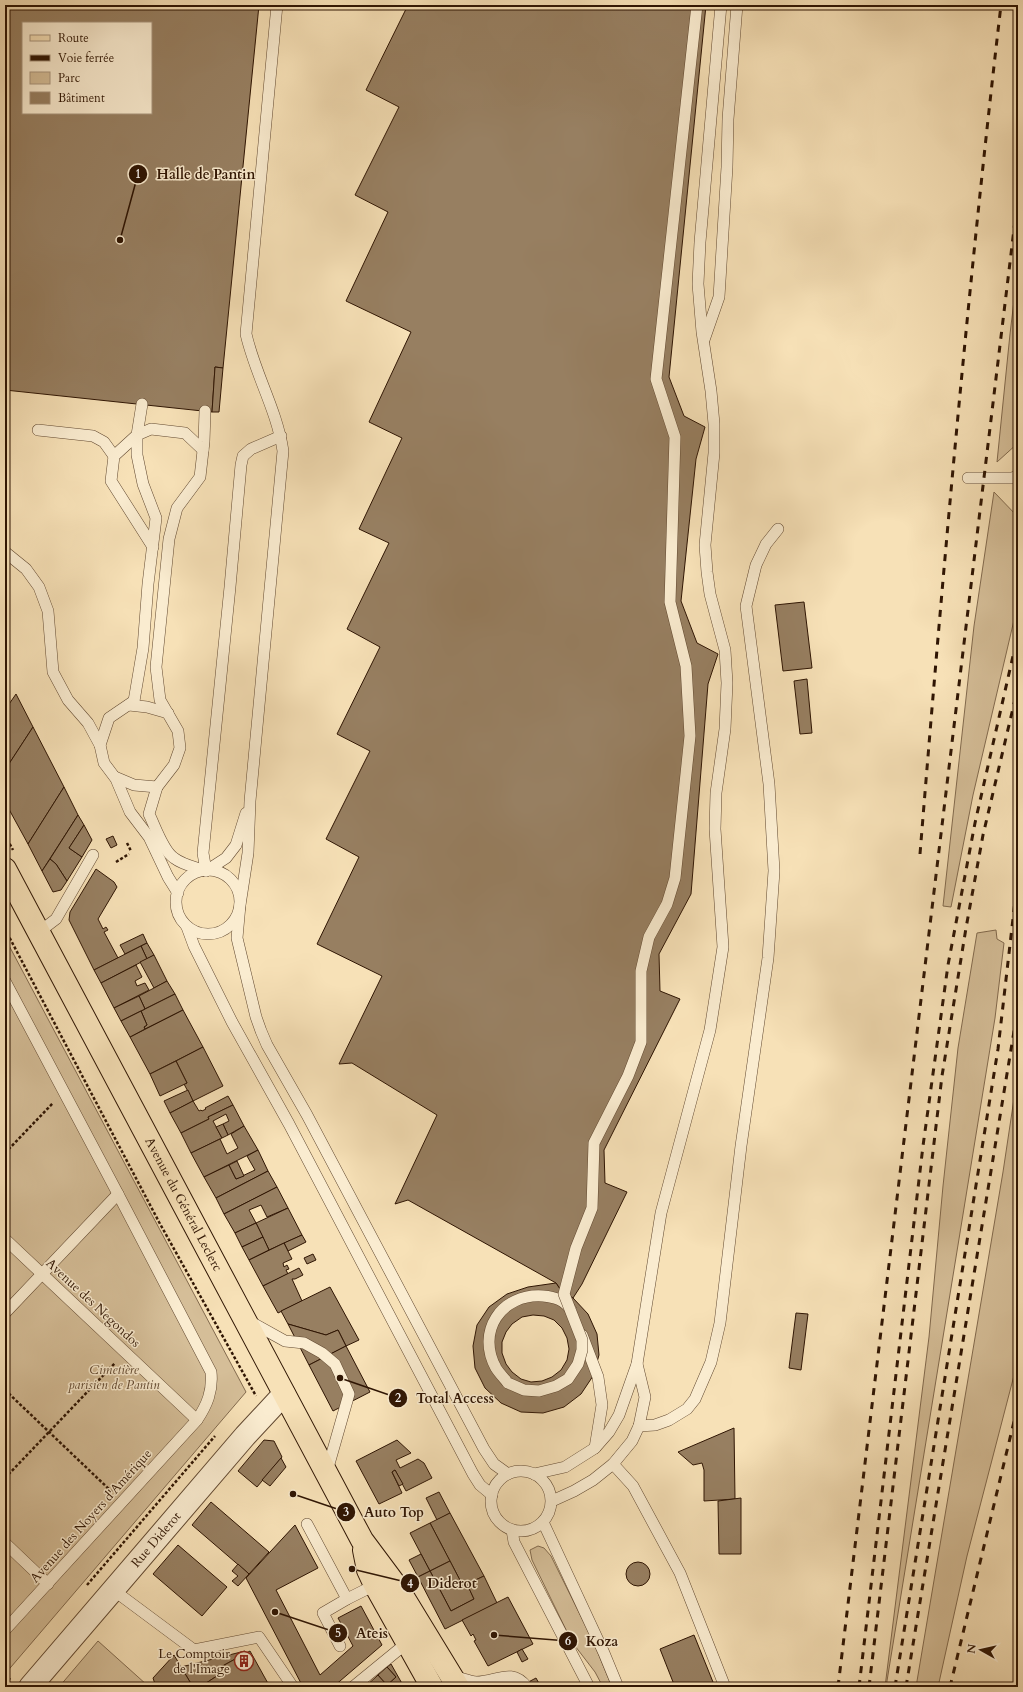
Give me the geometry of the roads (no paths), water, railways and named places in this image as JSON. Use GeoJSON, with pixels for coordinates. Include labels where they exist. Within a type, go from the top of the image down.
{"type":"FeatureCollection","features":[{"type":"Feature","properties":{"kind":"main road","name":"Avenue du Général Leclerc"},"geometry":{"type":"LineString","coordinates":[[5,869],[362,1540],[397,1587],[454,1681]]}},
{"type":"Feature","properties":{"kind":"main road","name":"Avenue du Général Leclerc"},"geometry":{"type":"LineString","coordinates":[[362,1540],[368,1570],[375,1585],[432,1687]]}},
{"type":"Feature","properties":{"kind":"street","name":"Rue Diderot"},"geometry":{"type":"LineString","coordinates":[[30,1687],[112,1589],[250,1430],[284,1394]]}},
{"type":"Feature","properties":{"kind":"lane"},"geometry":{"type":"LineString","coordinates":[[277,5],[246,334],[256,370],[277,421],[283,451],[250,801],[248,853],[240,905],[237,938],[256,1017],[267,1045],[307,1116],[484,1449],[494,1464],[508,1474]]}},
{"type":"Feature","properties":{"kind":"lane"},"geometry":{"type":"LineString","coordinates":[[595,1448],[602,1405],[598,1377],[581,1332],[571,1310],[565,1303],[553,1297],[538,1296],[522,1298],[509,1303],[497,1315],[491,1327],[490,1340],[492,1355],[497,1368],[508,1383],[524,1390],[539,1391],[556,1386],[568,1379],[578,1364],[582,1350],[582,1340],[578,1327],[570,1312],[564,1294],[576,1248],[592,1208],[594,1143],[628,1076],[641,1042],[641,971],[649,938],[667,904],[676,878],[690,736],[686,666],[670,602],[675,438],[656,379],[697,5]]}},
{"type":"Feature","properties":{"kind":"lane"},"geometry":{"type":"LineString","coordinates":[[534,1474],[545,1483],[550,1491],[552,1501],[550,1510],[542,1522],[530,1530],[512,1530],[503,1525],[494,1514],[492,1495],[497,1483],[508,1474],[520,1471],[534,1474],[564,1467],[595,1448],[609,1432],[619,1414],[637,1364],[661,1213],[710,1030],[723,947],[714,829],[716,793],[725,729],[727,683],[725,650],[710,594],[705,545],[714,453],[714,424],[711,390],[703,342],[698,284],[721,5]]}},
{"type":"Feature","properties":{"kind":"lane"},"geometry":{"type":"LineString","coordinates":[[703,342],[719,297],[727,167],[728,119],[737,5]]}},
{"type":"Feature","properties":{"kind":"lane"},"geometry":{"type":"LineString","coordinates":[[100,746],[109,718],[134,701],[143,648],[156,518],[143,484],[137,455],[137,435],[142,404]]}},
{"type":"Feature","properties":{"kind":"lane"},"geometry":{"type":"LineString","coordinates":[[205,411],[200,477],[177,508],[169,539],[156,667],[160,700],[178,731],[180,748],[174,765],[157,787],[150,814],[167,851],[172,858],[184,864],[206,871],[217,872],[227,876],[239,894],[240,905],[238,914],[233,923],[225,930],[216,934],[196,932],[181,920],[177,911],[178,893],[182,884],[188,878],[196,873],[206,871],[226,858],[236,845],[250,801]]}},
{"type":"Feature","properties":{"kind":"lane"},"geometry":{"type":"LineString","coordinates":[[153,547],[111,481],[114,456],[137,435],[151,429],[185,433],[203,450]]}},
{"type":"Feature","properties":{"kind":"lane"},"geometry":{"type":"LineString","coordinates":[[38,430],[93,436],[104,442],[114,456]]}},
{"type":"Feature","properties":{"kind":"lane"},"geometry":{"type":"LineString","coordinates":[[206,871],[203,853],[228,611],[241,465],[243,456],[250,449],[281,436]]}},
{"type":"Feature","properties":{"kind":"lane"},"geometry":{"type":"LineString","coordinates":[[968,478],[1012,478],[1018,476]]}},
{"type":"Feature","properties":{"kind":"lane"},"geometry":{"type":"LineString","coordinates":[[639,1426],[655,1425],[670,1420],[687,1409],[695,1399],[711,1362],[720,1323],[740,1146],[768,958],[774,871],[769,784],[746,606],[756,565],[766,544],[778,529]]}},
{"type":"Feature","properties":{"kind":"lane"},"geometry":{"type":"LineString","coordinates":[[5,552],[26,569],[39,587],[48,611],[53,672],[68,700],[88,723],[100,746],[104,763],[115,778],[130,812],[149,837],[168,877],[178,893]]}},
{"type":"Feature","properties":{"kind":"lane"},"geometry":{"type":"LineString","coordinates":[[129,705],[147,707],[168,713]]}},
{"type":"Feature","properties":{"kind":"lane"},"geometry":{"type":"LineString","coordinates":[[115,778],[134,785],[157,787]]}},
{"type":"Feature","properties":{"kind":"lane"},"geometry":{"type":"LineString","coordinates":[[39,932],[56,919],[94,855]]}},
{"type":"Feature","properties":{"kind":"lane"},"geometry":{"type":"LineString","coordinates":[[187,926],[194,946],[232,1022],[289,1124],[473,1474],[480,1486],[492,1495]]}},
{"type":"Feature","properties":{"kind":"lane","name":"Avenue des Noyers d'Amérique"},"geometry":{"type":"LineString","coordinates":[[5,981],[211,1372],[212,1383],[210,1396],[206,1407],[197,1420],[5,1630]]}},
{"type":"Feature","properties":{"kind":"lane"},"geometry":{"type":"LineString","coordinates":[[5,1313],[118,1194]]}},
{"type":"Feature","properties":{"kind":"lane","name":"Avenue des Negondos"},"geometry":{"type":"LineString","coordinates":[[5,1239],[197,1420]]}},
{"type":"Feature","properties":{"kind":"lane"},"geometry":{"type":"LineString","coordinates":[[244,1318],[285,1341],[304,1343],[322,1353],[335,1364],[349,1394],[326,1473]]}},
{"type":"Feature","properties":{"kind":"lane"},"geometry":{"type":"LineString","coordinates":[[552,1501],[593,1480],[613,1464],[632,1441],[639,1426],[645,1397],[637,1364]]}},
{"type":"Feature","properties":{"kind":"lane"},"geometry":{"type":"LineString","coordinates":[[613,1464],[633,1486],[680,1573],[725,1687]]}},
{"type":"Feature","properties":{"kind":"lane"},"geometry":{"type":"LineString","coordinates":[[542,1522],[604,1653],[618,1687]]}},
{"type":"Feature","properties":{"kind":"lane"},"geometry":{"type":"LineString","coordinates":[[308,1524],[347,1599]]}},
{"type":"Feature","properties":{"kind":"lane"},"geometry":{"type":"LineString","coordinates":[[512,1530],[514,1542],[589,1687]]}},
{"type":"Feature","properties":{"kind":"lane"},"geometry":{"type":"LineString","coordinates":[[5,1543],[48,1584]]}},
{"type":"Feature","properties":{"kind":"lane"},"geometry":{"type":"LineString","coordinates":[[340,1646],[323,1613],[375,1585]]}},
{"type":"Feature","properties":{"kind":"lane"},"geometry":{"type":"LineString","coordinates":[[112,1589],[194,1650],[259,1637],[293,1687]]}},
{"type":"Feature","properties":{"kind":"lane"},"geometry":{"type":"LineString","coordinates":[[353,1687],[408,1642]]}},
{"type":"Feature","properties":{"kind":"lane"},"geometry":{"type":"LineString","coordinates":[[454,1681],[475,1682],[511,1676],[521,1679],[527,1687]]}},
{"type":"Feature","properties":{"kind":"railway"},"geometry":{"type":"LineString","coordinates":[[920,854],[957,429],[1001,5]]}},
{"type":"Feature","properties":{"kind":"railway"},"geometry":{"type":"LineString","coordinates":[[838,1687],[1018,196]]}},
{"type":"Feature","properties":{"kind":"railway"},"geometry":{"type":"LineString","coordinates":[[859,1687],[923,1146],[948,965],[975,823],[1018,634]]}},
{"type":"Feature","properties":{"kind":"railway"},"geometry":{"type":"LineString","coordinates":[[869,1687],[942,1076],[983,835],[1018,687]]}},
{"type":"Feature","properties":{"kind":"railway"},"geometry":{"type":"LineString","coordinates":[[895,1687],[998,1049],[1018,875]]}},
{"type":"Feature","properties":{"kind":"railway"},"geometry":{"type":"LineString","coordinates":[[906,1687],[1018,1007]]}},
{"type":"Feature","properties":{"kind":"railway"},"geometry":{"type":"LineString","coordinates":[[950,1687],[1018,1405]]}},
{"type":"Feature","properties":{"kind":"place","name":"Halle de Pantin"},"geometry":{"type":"Point","coordinates":[120,240]}},
{"type":"Feature","properties":{"kind":"place","name":"Total Access"},"geometry":{"type":"Point","coordinates":[340,1378]}},
{"type":"Feature","properties":{"kind":"place","name":"Auto Top"},"geometry":{"type":"Point","coordinates":[293,1494]}},
{"type":"Feature","properties":{"kind":"place","name":"Diderot"},"geometry":{"type":"Point","coordinates":[352,1569]}},
{"type":"Feature","properties":{"kind":"place","name":"Ateis"},"geometry":{"type":"Point","coordinates":[275,1612]}},
{"type":"Feature","properties":{"kind":"place","name":"Koza"},"geometry":{"type":"Point","coordinates":[494,1635]}},
{"type":"Feature","properties":{"kind":"place","name":"Le Comptoir de l'Image"},"geometry":{"type":"Point","coordinates":[244,1661]}},
{"type":"Feature","properties":{"kind":"park label","name":"Cimetière parisien de Pantin"},"geometry":{"type":"Point","coordinates":[114,1378]}}]}
